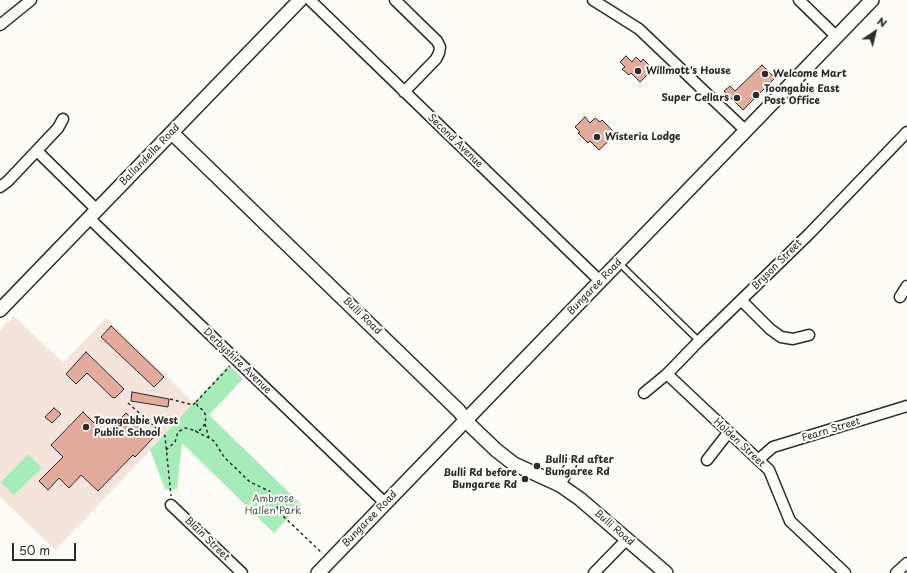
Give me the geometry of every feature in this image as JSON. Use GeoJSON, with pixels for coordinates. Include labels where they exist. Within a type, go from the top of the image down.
{"type":"FeatureCollection","features":[{"type":"Feature","properties":{"kind":"street"},"geometry":{"type":"LineString","coordinates":[[0,25],[31,0]]}},
{"type":"Feature","properties":{"kind":"street","name":"Ballandella Road"},"geometry":{"type":"LineString","coordinates":[[0,310],[300,0]]}},
{"type":"Feature","properties":{"kind":"street","name":"Second Avenue"},"geometry":{"type":"LineString","coordinates":[[310,0],[600,281]]}},
{"type":"Feature","properties":{"kind":"street"},"geometry":{"type":"LineString","coordinates":[[395,0],[437,42],[440,47],[436,59],[404,92]]}},
{"type":"Feature","properties":{"kind":"street"},"geometry":{"type":"LineString","coordinates":[[593,0],[640,29],[745,130]]}},
{"type":"Feature","properties":{"kind":"street"},"geometry":{"type":"LineString","coordinates":[[799,0],[837,37]]}},
{"type":"Feature","properties":{"kind":"street","name":"Bungaree Road"},"geometry":{"type":"LineString","coordinates":[[318,573],[872,0]]}},
{"type":"Feature","properties":{"kind":"street"},"geometry":{"type":"LineString","coordinates":[[0,187],[37,151],[58,128],[63,119]]}},
{"type":"Feature","properties":{"kind":"street","name":"Bryson Street"},"geometry":{"type":"LineString","coordinates":[[644,394],[668,374],[699,340],[809,234],[907,132]]}},
{"type":"Feature","properties":{"kind":"street","name":"Bulli Road"},"geometry":{"type":"LineString","coordinates":[[172,133],[496,450],[514,464],[560,485],[580,499],[666,573]]}},
{"type":"Feature","properties":{"kind":"street","name":"Derbyshire Avenue"},"geometry":{"type":"LineString","coordinates":[[37,151],[93,214],[385,503]]}},
{"type":"Feature","properties":{"kind":"street"},"geometry":{"type":"LineString","coordinates":[[900,297],[907,286]]}},
{"type":"Feature","properties":{"kind":"street"},"geometry":{"type":"LineString","coordinates":[[741,300],[781,337],[793,340],[809,335]]}},
{"type":"Feature","properties":{"kind":"street","name":"Holden Street"},"geometry":{"type":"LineString","coordinates":[[668,374],[728,433],[758,460],[774,478],[790,521],[845,573]]}},
{"type":"Feature","properties":{"kind":"street","name":"Fearn Street"},"geometry":{"type":"LineString","coordinates":[[758,460],[773,447],[907,406]]}},
{"type":"Feature","properties":{"kind":"street"},"geometry":{"type":"LineString","coordinates":[[707,460],[728,433]]}},
{"type":"Feature","properties":{"kind":"street"},"geometry":{"type":"LineString","coordinates":[[560,485],[571,464]]}},
{"type":"Feature","properties":{"kind":"street","name":"Blain Street"},"geometry":{"type":"LineString","coordinates":[[171,505],[242,573]]}},
{"type":"Feature","properties":{"kind":"street"},"geometry":{"type":"LineString","coordinates":[[594,573],[627,539]]}},
{"type":"Feature","properties":{"kind":"street"},"geometry":{"type":"LineString","coordinates":[[896,573],[907,563]]}},
{"type":"Feature","properties":{"kind":"lane"},"geometry":{"type":"LineString","coordinates":[[618,263],[699,340]]}},
{"type":"Feature","properties":{"kind":"path"},"geometry":{"type":"LineString","coordinates":[[170,399],[193,405],[232,365]]}},
{"type":"Feature","properties":{"kind":"path"},"geometry":{"type":"LineString","coordinates":[[196,402],[198,407],[206,413],[205,424],[209,438]]}},
{"type":"Feature","properties":{"kind":"path"},"geometry":{"type":"LineString","coordinates":[[128,403],[165,436],[171,505]]}},
{"type":"Feature","properties":{"kind":"path"},"geometry":{"type":"LineString","coordinates":[[195,431],[200,430],[205,424]]}},
{"type":"Feature","properties":{"kind":"path"},"geometry":{"type":"LineString","coordinates":[[166,450],[175,442],[181,429],[189,428],[209,438],[215,442],[224,457],[250,482],[269,491],[282,515],[322,553]]}},
{"type":"Feature","properties":{"kind":"shaded area","name":"Toongabbie West Public School"},"geometry":{"type":"Polygon","coordinates":[[[14,316],[63,363],[106,318],[195,404],[55,550],[0,497],[0,330],[14,316]]]}},
{"type":"Feature","properties":{"kind":"green space","name":"Ambrose Hallen Park"},"geometry":{"type":"Polygon","coordinates":[[[229,365],[243,379],[209,415],[301,504],[274,533],[182,443],[177,489],[165,489],[150,450],[229,365]]]}},
{"type":"Feature","properties":{"kind":"green space"},"geometry":{"type":"Polygon","coordinates":[[[28,454],[42,468],[14,495],[1,482],[28,454]]]}},
{"type":"Feature","properties":{"kind":"building","name":"Willmott's House"},"geometry":{"type":"Polygon","coordinates":[[[626,56],[632,62],[636,57],[641,62],[643,59],[653,69],[640,82],[631,73],[629,75],[622,69],[625,67],[620,62],[626,56]]]}},
{"type":"Feature","properties":{"kind":"building"},"geometry":{"type":"Polygon","coordinates":[[[762,65],[775,78],[743,110],[724,91],[730,86],[735,91],[762,65]]]}},
{"type":"Feature","properties":{"kind":"building","name":"Wisteria Lodge"},"geometry":{"type":"Polygon","coordinates":[[[585,117],[590,123],[595,118],[600,122],[602,120],[616,134],[599,150],[590,141],[588,143],[578,133],[580,132],[575,127],[585,117]]]}},
{"type":"Feature","properties":{"kind":"building"},"geometry":{"type":"Polygon","coordinates":[[[111,326],[164,377],[154,387],[101,337],[111,326]]]}},
{"type":"Feature","properties":{"kind":"building"},"geometry":{"type":"Polygon","coordinates":[[[86,352],[124,389],[115,398],[112,397],[87,373],[76,384],[66,374],[86,352]]]}},
{"type":"Feature","properties":{"kind":"building"},"geometry":{"type":"Polygon","coordinates":[[[132,392],[169,399],[168,407],[131,401],[132,392]]]}},
{"type":"Feature","properties":{"kind":"building"},"geometry":{"type":"Polygon","coordinates":[[[54,408],[61,414],[52,423],[45,417],[54,408]]]}},
{"type":"Feature","properties":{"kind":"building"},"geometry":{"type":"Polygon","coordinates":[[[83,412],[105,434],[126,413],[153,438],[135,457],[133,455],[98,491],[81,475],[69,488],[59,478],[48,490],[39,481],[63,457],[51,445],[83,412]]]}},
{"type":"Feature","properties":{"kind":"place","name":"Willmott's House"},"geometry":{"type":"Point","coordinates":[638,71]}},
{"type":"Feature","properties":{"kind":"place","name":"Welcome Mart"},"geometry":{"type":"Point","coordinates":[765,74]}},
{"type":"Feature","properties":{"kind":"place","name":"Toongabie East Post Office"},"geometry":{"type":"Point","coordinates":[756,95]}},
{"type":"Feature","properties":{"kind":"place","name":"Super Cellars"},"geometry":{"type":"Point","coordinates":[737,98]}},
{"type":"Feature","properties":{"kind":"place","name":"Wisteria Lodge"},"geometry":{"type":"Point","coordinates":[597,137]}},
{"type":"Feature","properties":{"kind":"place","name":"Toongabbie West Public School"},"geometry":{"type":"Point","coordinates":[86,427]}},
{"type":"Feature","properties":{"kind":"place","name":"Bulli Rd after Bungaree Rd"},"geometry":{"type":"Point","coordinates":[537,466]}},
{"type":"Feature","properties":{"kind":"place","name":"Bulli Rd before Bungaree Rd"},"geometry":{"type":"Point","coordinates":[525,479]}}]}
